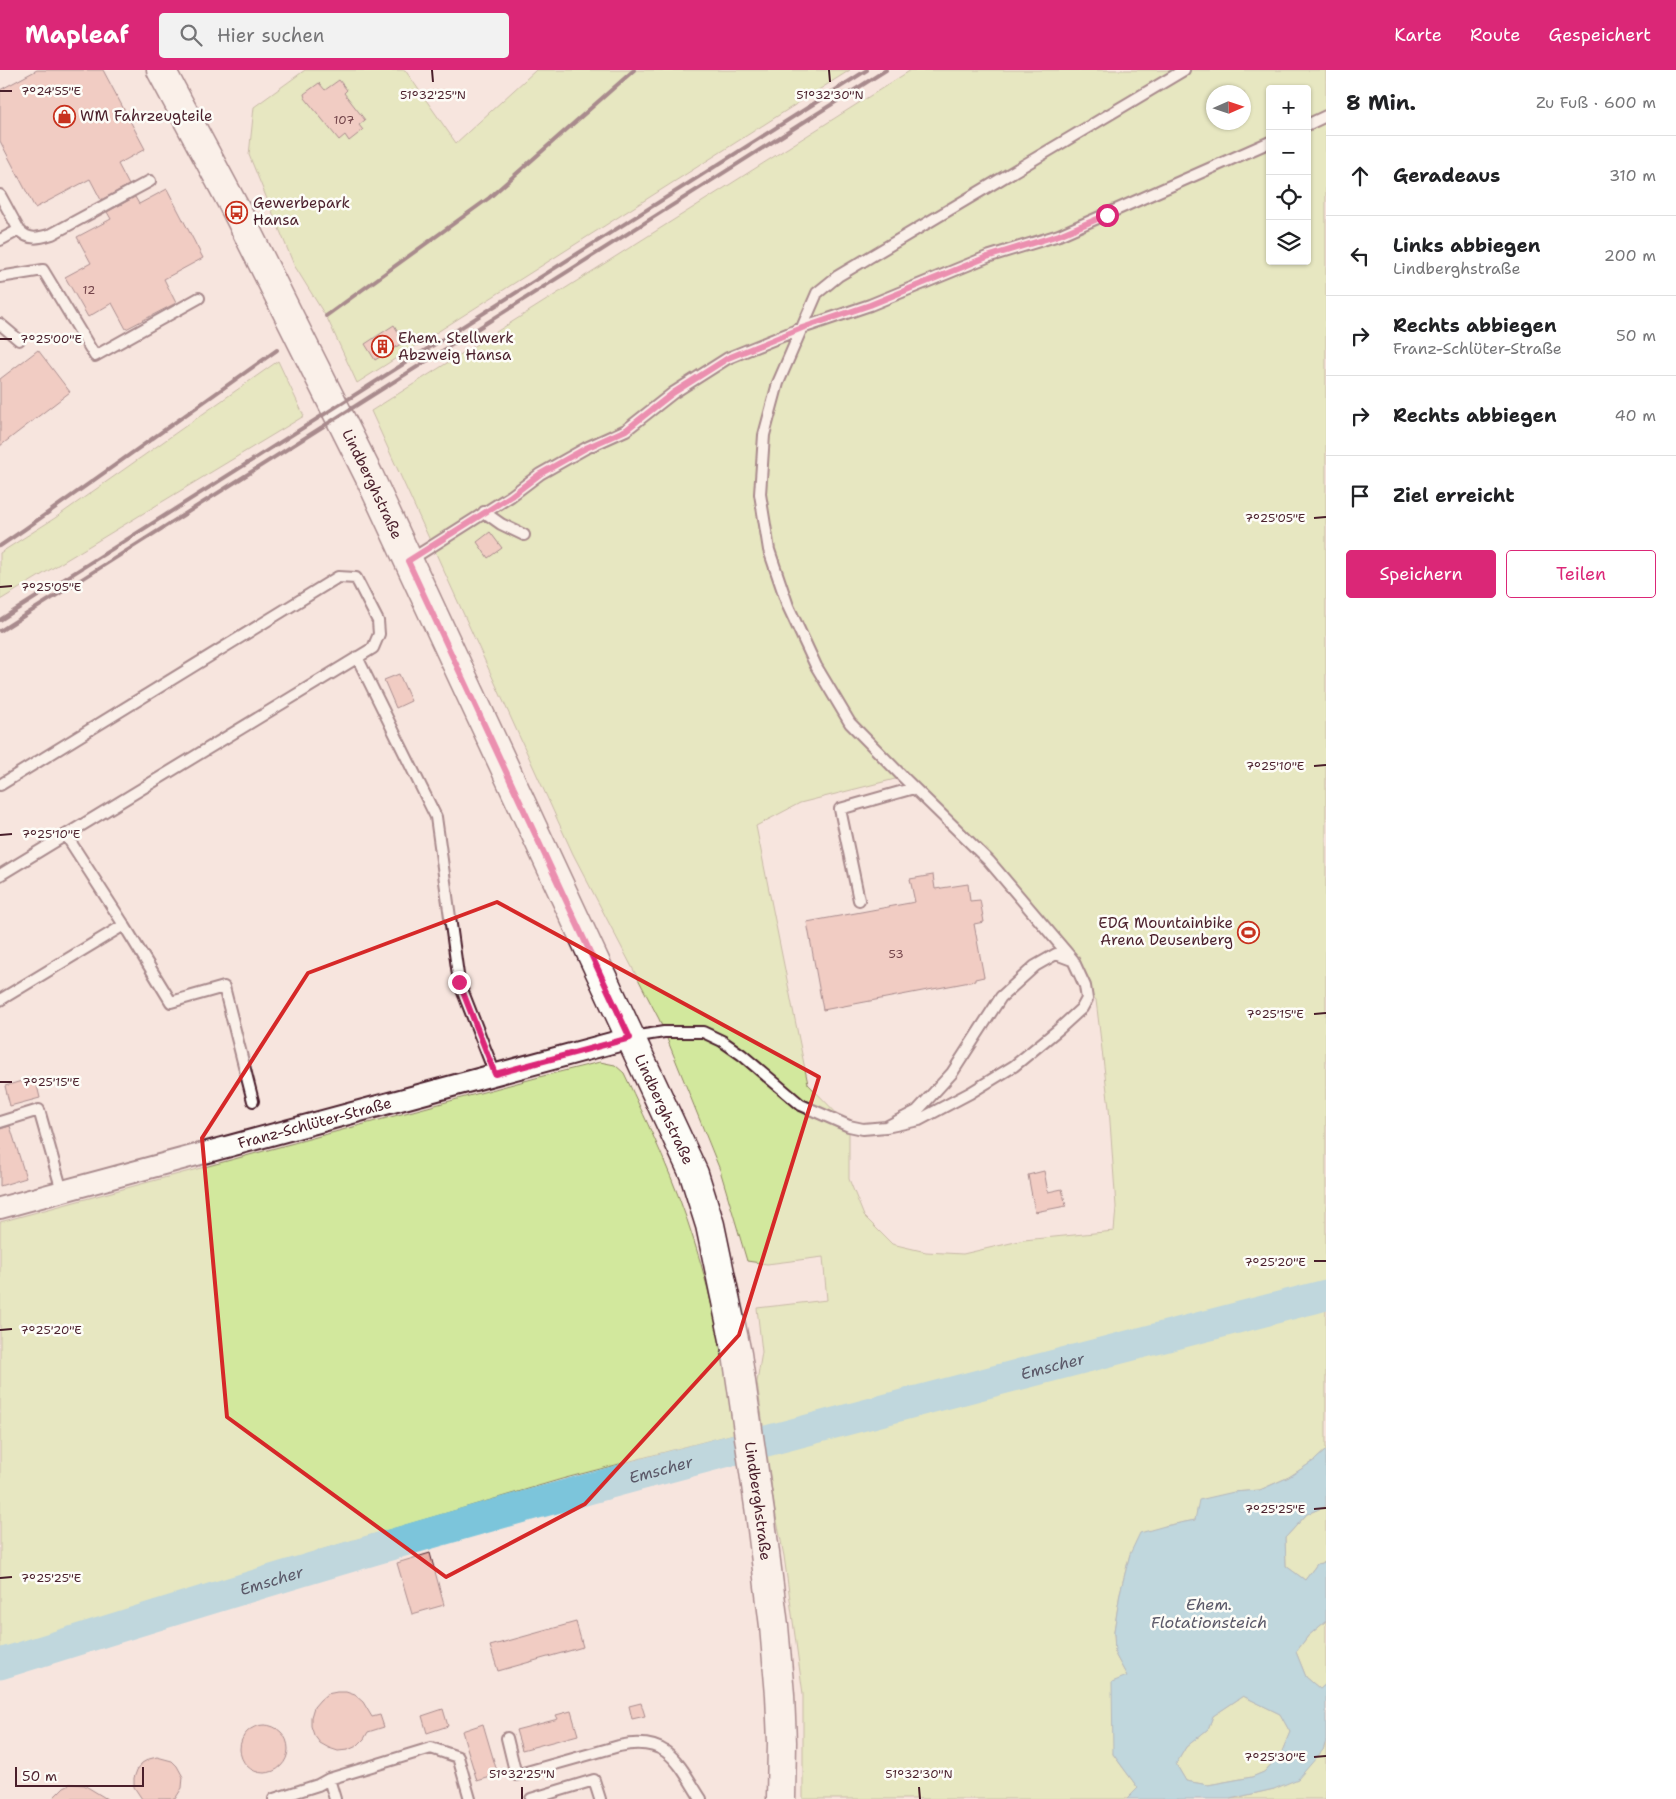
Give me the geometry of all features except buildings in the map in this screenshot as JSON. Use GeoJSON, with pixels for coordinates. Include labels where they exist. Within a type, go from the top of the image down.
{"type":"FeatureCollection","features":[{"type":"Feature","properties":{"kind":"main road","name":"Lindberghstraße"},"geometry":{"type":"LineString","coordinates":[[161,70],[246,230],[369,476],[694,1174],[708,1216],[725,1292],[742,1386],[760,1513],[774,1626],[780,1695],[782,1742],[781,1799]]}},
{"type":"Feature","properties":{"kind":"street","name":"Franz-Schlüter-Straße"},"geometry":{"type":"LineString","coordinates":[[0,1208],[630,1038]]}},
{"type":"Feature","properties":{"kind":"lane"},"geometry":{"type":"LineString","coordinates":[[630,1038],[664,1032],[704,1032],[742,1054],[800,1106],[849,1126],[863,1129],[886,1127],[919,1120],[970,1093],[1014,1066],[1060,1030],[1082,1008],[1087,1000],[1085,986],[1073,960],[989,861],[850,723],[816,666],[788,606],[769,550],[760,494],[764,435],[778,383],[817,293],[838,276],[1184,70]]}},
{"type":"Feature","properties":{"kind":"lane"},"geometry":{"type":"LineString","coordinates":[[1311,123],[1326,116]]}},
{"type":"Feature","properties":{"kind":"lane"},"geometry":{"type":"LineString","coordinates":[[408,561],[474,521],[484,512],[548,470],[586,448],[626,430],[673,393],[728,358],[802,328],[870,305],[987,257],[1059,235],[1266,144]]}},
{"type":"Feature","properties":{"kind":"lane"},"geometry":{"type":"LineString","coordinates":[[0,194],[19,230],[29,238],[37,238],[52,234],[150,181]]}},
{"type":"Feature","properties":{"kind":"lane"},"geometry":{"type":"LineString","coordinates":[[0,240],[19,230]]}},
{"type":"Feature","properties":{"kind":"lane"},"geometry":{"type":"LineString","coordinates":[[0,277],[43,270],[95,356],[199,298]]}},
{"type":"Feature","properties":{"kind":"lane"},"geometry":{"type":"LineString","coordinates":[[0,324],[19,340]]}},
{"type":"Feature","properties":{"kind":"lane"},"geometry":{"type":"LineString","coordinates":[[484,512],[524,536]]}},
{"type":"Feature","properties":{"kind":"lane"},"geometry":{"type":"LineString","coordinates":[[0,785],[338,577],[356,578],[378,621],[379,634],[373,648],[0,876]]}},
{"type":"Feature","properties":{"kind":"lane"},"geometry":{"type":"LineString","coordinates":[[357,658],[436,818],[459,982],[495,1074]]}},
{"type":"Feature","properties":{"kind":"lane"},"geometry":{"type":"LineString","coordinates":[[859,900],[840,810],[914,788]]}},
{"type":"Feature","properties":{"kind":"lane"},"geometry":{"type":"LineString","coordinates":[[66,835],[171,1002],[224,987],[253,1101]]}},
{"type":"Feature","properties":{"kind":"lane"},"geometry":{"type":"LineString","coordinates":[[0,1000],[124,926]]}},
{"type":"Feature","properties":{"kind":"lane"},"geometry":{"type":"LineString","coordinates":[[886,1127],[917,1111],[952,1073],[1000,997],[1035,966],[1056,954],[1073,960]]}},
{"type":"Feature","properties":{"kind":"lane"},"geometry":{"type":"LineString","coordinates":[[0,1122],[39,1110],[62,1190]]}},
{"type":"Feature","properties":{"kind":"lane"},"geometry":{"type":"LineString","coordinates":[[507,1738],[516,1775],[635,1742],[650,1744],[676,1760],[701,1799]]}},
{"type":"Feature","properties":{"kind":"lane"},"geometry":{"type":"LineString","coordinates":[[274,1799],[318,1785],[329,1779],[432,1748],[458,1757],[470,1799]]}},
{"type":"Feature","properties":{"kind":"lane"},"geometry":{"type":"LineString","coordinates":[[329,1779],[334,1799]]}},
{"type":"Feature","properties":{"kind":"lane"},"geometry":{"type":"LineString","coordinates":[[532,1799],[594,1780],[600,1799]]}},
{"type":"Feature","properties":{"kind":"highlighted area"},"geometry":{"type":"Polygon","coordinates":[[[497,902],[819,1077],[739,1335],[585,1504],[446,1577],[227,1417],[202,1138],[308,973],[497,902]]]}},
{"type":"Feature","properties":{"kind":"green space"},"geometry":{"type":"Polygon","coordinates":[[[305,70],[405,70],[456,143],[536,70],[850,70],[357,383],[328,320],[294,265],[249,155],[254,107],[305,70]]]}},
{"type":"Feature","properties":{"kind":"green space"},"geometry":{"type":"Polygon","coordinates":[[[911,70],[1326,70],[1326,1450],[1315,1460],[1289,1477],[1260,1490],[1234,1492],[1196,1520],[1165,1526],[1130,1554],[1120,1593],[1114,1631],[1115,1654],[1127,1676],[1113,1754],[1138,1788],[1127,1799],[803,1799],[803,1694],[757,1382],[762,1352],[757,1308],[827,1300],[823,1257],[767,1264],[747,1261],[720,1170],[659,1019],[573,854],[371,411],[911,70]],[[903,777],[800,803],[756,826],[808,1084],[849,1126],[849,1179],[864,1216],[892,1244],[926,1252],[963,1254],[1024,1240],[1114,1231],[1116,1207],[1109,1108],[1096,1000],[1085,986],[1073,960],[1011,889],[903,777]]]}},
{"type":"Feature","properties":{"kind":"green space"},"geometry":{"type":"Polygon","coordinates":[[[278,361],[304,416],[0,600],[0,553],[55,518],[278,361]]]}},
{"type":"Feature","properties":{"kind":"green space"},"geometry":{"type":"Polygon","coordinates":[[[600,1062],[615,1065],[624,1073],[662,1156],[687,1219],[713,1312],[723,1361],[734,1434],[562,1479],[321,1550],[0,1651],[0,1222],[600,1062]]]}},
{"type":"Feature","properties":{"kind":"green space"},"geometry":{"type":"Polygon","coordinates":[[[1326,1506],[1326,1562],[1317,1564],[1305,1580],[1286,1566],[1285,1538],[1307,1514],[1326,1506]]]}},
{"type":"Feature","properties":{"kind":"green space"},"geometry":{"type":"Polygon","coordinates":[[[1326,1621],[1326,1684],[1320,1689],[1306,1677],[1296,1652],[1308,1636],[1326,1621]]]}},
{"type":"Feature","properties":{"kind":"green space"},"geometry":{"type":"Polygon","coordinates":[[[1243,1696],[1280,1714],[1290,1732],[1281,1754],[1264,1772],[1252,1777],[1208,1785],[1186,1781],[1176,1764],[1186,1747],[1208,1729],[1213,1716],[1243,1696]]]}},
{"type":"Feature","properties":{"kind":"green space"},"geometry":{"type":"Polygon","coordinates":[[[1326,1741],[1326,1799],[1230,1799],[1274,1789],[1323,1750],[1326,1741]]]}},
{"type":"Feature","properties":{"kind":"water","name":"Ehem. Flotationsteich"},"geometry":{"type":"Polygon","coordinates":[[[1326,1450],[1326,1506],[1307,1514],[1285,1538],[1286,1566],[1305,1580],[1317,1564],[1326,1562],[1326,1621],[1308,1636],[1296,1652],[1306,1677],[1320,1689],[1326,1684],[1326,1741],[1323,1750],[1298,1779],[1274,1789],[1230,1799],[1127,1799],[1138,1788],[1113,1754],[1112,1682],[1127,1676],[1115,1654],[1114,1631],[1120,1593],[1130,1554],[1140,1533],[1195,1520],[1199,1500],[1234,1492],[1260,1490],[1289,1477],[1315,1460],[1326,1450]],[[1243,1696],[1213,1716],[1208,1729],[1186,1747],[1176,1764],[1186,1781],[1208,1785],[1252,1777],[1264,1772],[1281,1754],[1290,1732],[1280,1714],[1243,1696]]]}},
{"type":"Feature","properties":{"kind":"waterway","name":"Emscher"},"geometry":{"type":"LineString","coordinates":[[0,1664],[284,1576],[498,1514],[853,1418],[1326,1295]]}},
{"type":"Feature","properties":{"kind":"railway"},"geometry":{"type":"LineString","coordinates":[[326,316],[489,198],[634,70]]}},
{"type":"Feature","properties":{"kind":"railway"},"geometry":{"type":"LineString","coordinates":[[0,620],[867,70]]}},
{"type":"Feature","properties":{"kind":"railway"},"geometry":{"type":"LineString","coordinates":[[0,631],[886,70]]}},
{"type":"Feature","properties":{"kind":"railway"},"geometry":{"type":"LineString","coordinates":[[0,546],[277,350]]}},
{"type":"Feature","properties":{"kind":"place","name":"WM Fahrzeugteile"},"geometry":{"type":"Point","coordinates":[64,116]}},
{"type":"Feature","properties":{"kind":"place","name":"Gewerbepark Hansa"},"geometry":{"type":"Point","coordinates":[237,212]}},
{"type":"Feature","properties":{"kind":"place","name":"Ehem. Stellwerk Abzweig Hansa"},"geometry":{"type":"Point","coordinates":[382,347]}},
{"type":"Feature","properties":{"kind":"place","name":"EDG Mountainbike Arena Deusenberg"},"geometry":{"type":"Point","coordinates":[1249,932]}},
{"type":"Feature","properties":{"kind":"route"},"geometry":{"type":"LineString","coordinates":[[459,982],[495,1074],[630,1038],[408,561],[474,521],[484,512],[511,496],[540,474],[586,448],[626,430],[673,393],[728,358],[802,328],[870,305],[987,257],[1059,235],[1107,215]]}}]}
